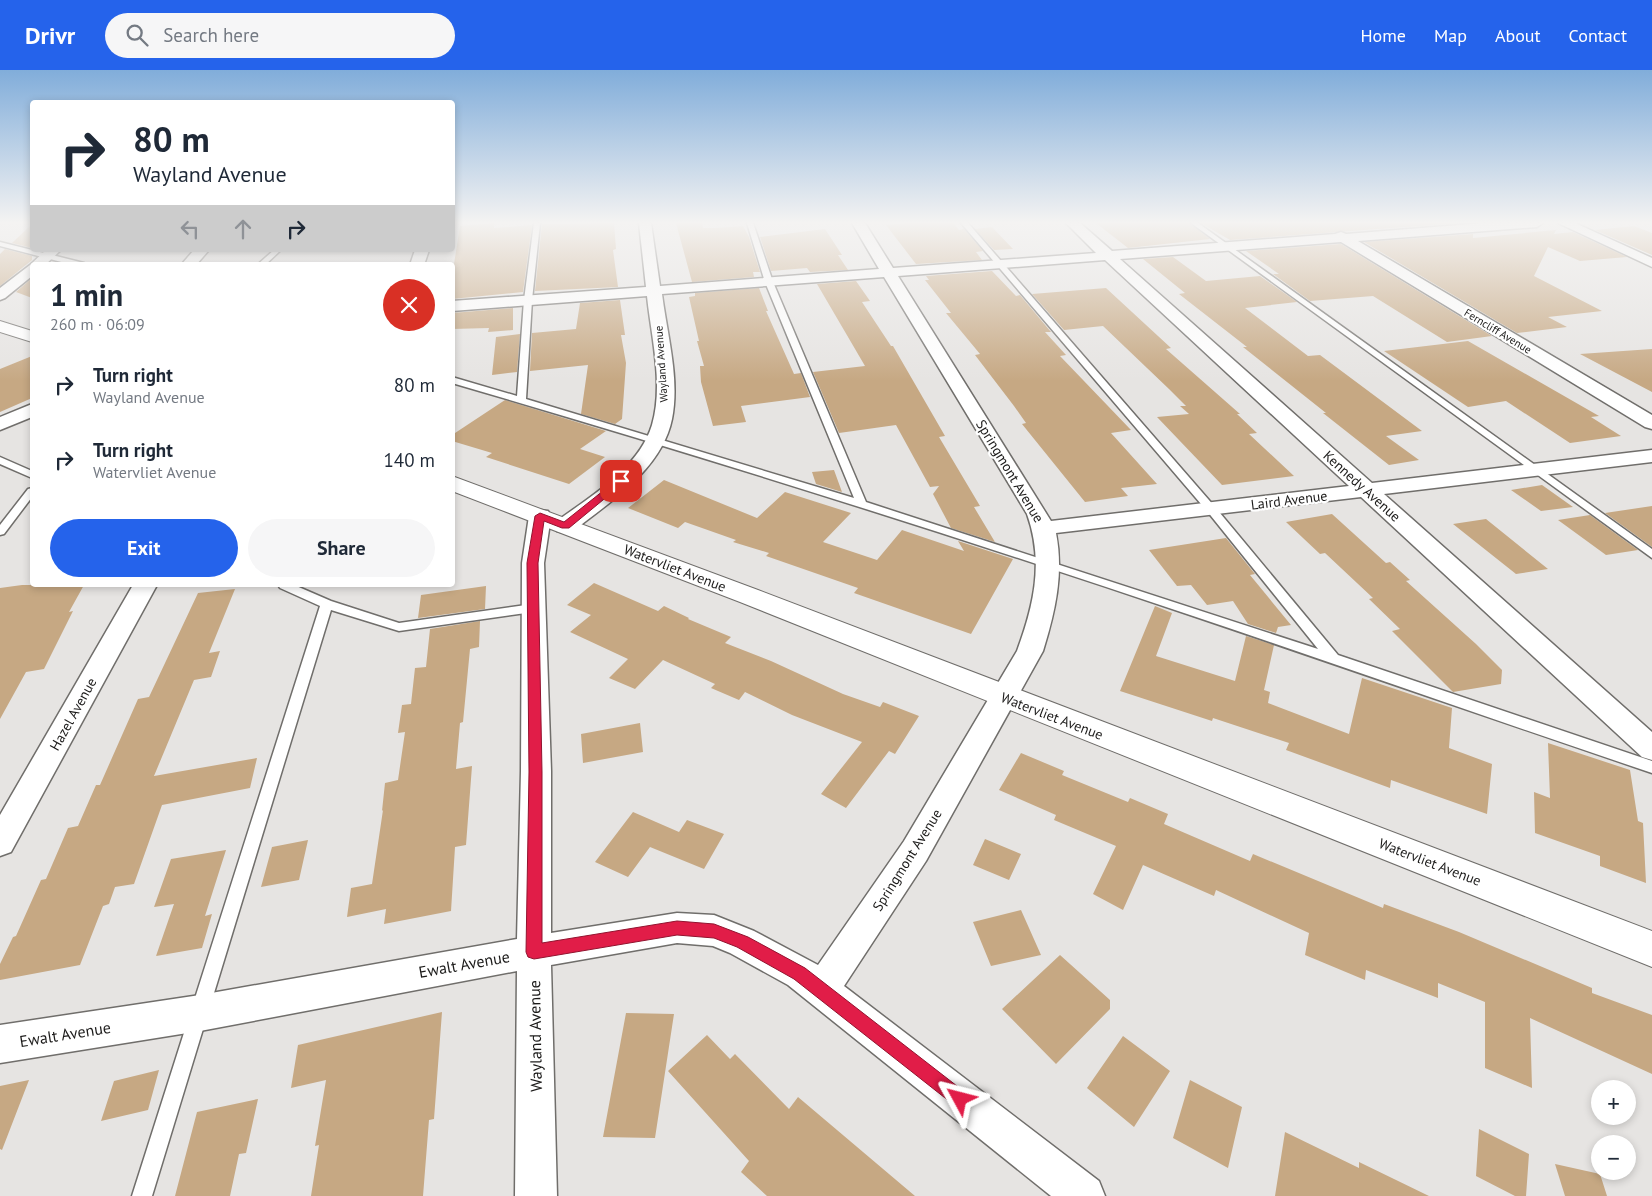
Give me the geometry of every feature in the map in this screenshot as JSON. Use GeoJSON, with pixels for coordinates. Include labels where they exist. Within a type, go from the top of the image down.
{"type":"FeatureCollection","features":[{"type":"Feature","properties":{"kind":"street"},"geometry":{"type":"LineString","coordinates":[[0,295],[24,276]]}},
{"type":"Feature","properties":{"kind":"street","name":"Wayland Avenue"},"geometry":{"type":"LineString","coordinates":[[536,1196],[534,952],[536,772],[533,563],[553,521],[621,481],[638,463],[659,430],[665,405],[652,276]]}},
{"type":"Feature","properties":{"kind":"street"},"geometry":{"type":"LineString","coordinates":[[455,306],[854,276]]}},
{"type":"Feature","properties":{"kind":"street","name":"Springmont Avenue"},"geometry":{"type":"LineString","coordinates":[[820,990],[915,850],[1030,651],[1041,619],[1050,574],[1044,528],[988,433],[890,276]]}},
{"type":"Feature","properties":{"kind":"street","name":"Kennedy Avenue"},"geometry":{"type":"LineString","coordinates":[[1130,276],[1652,749]]}},
{"type":"Feature","properties":{"kind":"street","name":"Ferncliff Avenue"},"geometry":{"type":"LineString","coordinates":[[1407,276],[1652,423]]}},
{"type":"Feature","properties":{"kind":"street"},"geometry":{"type":"LineString","coordinates":[[0,326],[30,336]]}},
{"type":"Feature","properties":{"kind":"street"},"geometry":{"type":"LineString","coordinates":[[0,424],[30,411]]}},
{"type":"Feature","properties":{"kind":"street","name":"Laird Avenue"},"geometry":{"type":"LineString","coordinates":[[1044,528],[1652,456]]}},
{"type":"Feature","properties":{"kind":"street","name":"Watervliet Avenue"},"geometry":{"type":"LineString","coordinates":[[455,484],[1652,949]]}},
{"type":"Feature","properties":{"kind":"street","name":"Hazel Avenue"},"geometry":{"type":"LineString","coordinates":[[0,843],[145,587]]}},
{"type":"Feature","properties":{"kind":"street","name":"Ewalt Avenue"},"geometry":{"type":"LineString","coordinates":[[0,1044],[200,1013],[677,928],[714,931],[742,942],[792,969],[1084,1196]]}},
{"type":"Feature","properties":{"kind":"lane"},"geometry":{"type":"LineString","coordinates":[[521,399],[531,276]]}},
{"type":"Feature","properties":{"kind":"lane"},"geometry":{"type":"LineString","coordinates":[[767,276],[862,504]]}},
{"type":"Feature","properties":{"kind":"lane"},"geometry":{"type":"LineString","coordinates":[[1009,276],[1211,509],[1333,658]]}},
{"type":"Feature","properties":{"kind":"lane"},"geometry":{"type":"LineString","coordinates":[[1267,276],[1652,554]]}},
{"type":"Feature","properties":{"kind":"lane"},"geometry":{"type":"LineString","coordinates":[[455,381],[655,438],[1049,563],[1652,767]]}},
{"type":"Feature","properties":{"kind":"lane"},"geometry":{"type":"LineString","coordinates":[[0,460],[30,475]]}},
{"type":"Feature","properties":{"kind":"lane"},"geometry":{"type":"LineString","coordinates":[[0,532],[30,494]]}},
{"type":"Feature","properties":{"kind":"lane"},"geometry":{"type":"LineString","coordinates":[[289,587],[327,604],[399,627],[533,608]]}},
{"type":"Feature","properties":{"kind":"lane"},"geometry":{"type":"LineString","coordinates":[[142,1196],[327,604]]}},
{"type":"Feature","properties":{"kind":"building"},"geometry":{"type":"Polygon","coordinates":[[[0,276],[13,276],[0,286],[0,276]]]}},
{"type":"Feature","properties":{"kind":"building"},"geometry":{"type":"Polygon","coordinates":[[[455,276],[525,276],[523,292],[455,299],[455,276]]]}},
{"type":"Feature","properties":{"kind":"building"},"geometry":{"type":"Polygon","coordinates":[[[537,276],[616,276],[618,287],[535,291],[537,276]]]}},
{"type":"Feature","properties":{"kind":"building"},"geometry":{"type":"Polygon","coordinates":[[[690,276],[754,277],[692,282],[690,276]]]}},
{"type":"Feature","properties":{"kind":"building"},"geometry":{"type":"Polygon","coordinates":[[[926,276],[996,276],[1016,296],[1020,295],[1051,332],[1045,332],[1066,355],[1060,356],[1131,430],[1111,433],[1157,484],[1121,488],[1128,496],[1085,502],[1022,424],[1026,423],[975,355],[980,354],[946,313],[951,313],[925,280],[929,280],[926,276]]]}},
{"type":"Feature","properties":{"kind":"building"},"geometry":{"type":"Polygon","coordinates":[[[1163,276],[1199,276],[1206,281],[1260,276],[1297,302],[1245,308],[1308,356],[1320,355],[1422,431],[1386,436],[1419,460],[1389,465],[1243,347],[1247,347],[1179,294],[1185,293],[1163,276]]]}},
{"type":"Feature","properties":{"kind":"building"},"geometry":{"type":"Polygon","coordinates":[[[1275,276],[1393,276],[1492,336],[1447,342],[1373,296],[1310,301],[1275,276]]]}},
{"type":"Feature","properties":{"kind":"building"},"geometry":{"type":"Polygon","coordinates":[[[1420,276],[1534,276],[1602,311],[1548,317],[1567,327],[1517,333],[1420,276]]]}},
{"type":"Feature","properties":{"kind":"building"},"geometry":{"type":"Polygon","coordinates":[[[30,280],[30,297],[16,292],[30,280]]]}},
{"type":"Feature","properties":{"kind":"building"},"geometry":{"type":"Polygon","coordinates":[[[856,281],[870,301],[862,302],[891,346],[893,346],[945,436],[939,437],[980,506],[974,507],[995,542],[951,528],[933,494],[939,486],[930,487],[896,425],[839,433],[813,372],[865,366],[817,284],[856,281]]]}},
{"type":"Feature","properties":{"kind":"building"},"geometry":{"type":"Polygon","coordinates":[[[759,288],[768,311],[766,311],[794,374],[801,373],[810,397],[741,406],[746,422],[713,426],[701,382],[700,366],[704,366],[697,341],[699,341],[689,297],[695,296],[695,293],[759,288]]]}},
{"type":"Feature","properties":{"kind":"building"},"geometry":{"type":"Polygon","coordinates":[[[1106,288],[1171,348],[1166,349],[1240,414],[1237,414],[1257,433],[1249,434],[1294,476],[1222,485],[1157,417],[1189,414],[1180,406],[1186,406],[1103,326],[1064,330],[1032,294],[1106,288]]]}},
{"type":"Feature","properties":{"kind":"building"},"geometry":{"type":"Polygon","coordinates":[[[620,300],[625,335],[621,335],[626,363],[622,419],[615,424],[581,414],[588,365],[530,371],[532,333],[576,329],[580,303],[620,300]]]}},
{"type":"Feature","properties":{"kind":"building"},"geometry":{"type":"Polygon","coordinates":[[[513,308],[513,330],[488,332],[489,328],[455,329],[455,313],[513,308]]]}},
{"type":"Feature","properties":{"kind":"building"},"geometry":{"type":"Polygon","coordinates":[[[520,334],[517,372],[492,375],[496,337],[520,334]]]}},
{"type":"Feature","properties":{"kind":"building"},"geometry":{"type":"Polygon","coordinates":[[[1468,341],[1599,416],[1591,417],[1621,436],[1570,443],[1506,401],[1468,407],[1384,351],[1468,341]]]}},
{"type":"Feature","properties":{"kind":"building"},"geometry":{"type":"Polygon","coordinates":[[[1652,349],[1652,392],[1580,354],[1652,349]]]}},
{"type":"Feature","properties":{"kind":"building"},"geometry":{"type":"Polygon","coordinates":[[[30,357],[30,399],[0,412],[0,369],[30,357]]]}},
{"type":"Feature","properties":{"kind":"building"},"geometry":{"type":"Polygon","coordinates":[[[505,400],[606,431],[580,449],[605,457],[569,484],[486,457],[492,453],[455,442],[455,433],[505,400]]]}},
{"type":"Feature","properties":{"kind":"building"},"geometry":{"type":"Polygon","coordinates":[[[834,470],[842,492],[816,484],[812,472],[834,470]]]}},
{"type":"Feature","properties":{"kind":"building"},"geometry":{"type":"Polygon","coordinates":[[[664,480],[757,518],[785,492],[851,513],[823,542],[877,560],[902,530],[964,551],[958,541],[1013,559],[971,634],[854,593],[858,588],[766,556],[769,553],[733,542],[736,540],[685,522],[678,528],[628,508],[664,480]]]}},
{"type":"Feature","properties":{"kind":"building"},"geometry":{"type":"Polygon","coordinates":[[[1542,485],[1573,507],[1541,511],[1511,490],[1542,485]]]}},
{"type":"Feature","properties":{"kind":"building"},"geometry":{"type":"Polygon","coordinates":[[[1652,506],[1652,547],[1605,513],[1652,506]]]}},
{"type":"Feature","properties":{"kind":"building"},"geometry":{"type":"Polygon","coordinates":[[[1332,514],[1386,563],[1390,562],[1410,580],[1406,581],[1502,670],[1501,684],[1453,692],[1392,631],[1400,629],[1369,599],[1373,598],[1325,553],[1320,554],[1286,522],[1332,514]]]}},
{"type":"Feature","properties":{"kind":"building"},"geometry":{"type":"Polygon","coordinates":[[[1590,515],[1638,550],[1606,555],[1558,520],[1590,515]]]}},
{"type":"Feature","properties":{"kind":"building"},"geometry":{"type":"Polygon","coordinates":[[[1486,519],[1548,569],[1516,574],[1453,524],[1486,519]]]}},
{"type":"Feature","properties":{"kind":"building"},"geometry":{"type":"Polygon","coordinates":[[[1226,538],[1255,574],[1250,575],[1291,625],[1278,627],[1276,633],[1248,624],[1233,601],[1207,605],[1191,585],[1177,586],[1149,550],[1226,538]]]}},
{"type":"Feature","properties":{"kind":"building"},"geometry":{"type":"Polygon","coordinates":[[[594,583],[658,611],[664,606],[688,619],[731,637],[725,643],[771,661],[843,694],[880,707],[883,702],[919,716],[895,754],[889,751],[846,808],[821,794],[862,742],[792,715],[745,692],[739,700],[711,688],[715,684],[663,660],[635,689],[609,678],[628,659],[570,632],[591,615],[567,605],[594,583]]]}},
{"type":"Feature","properties":{"kind":"building"},"geometry":{"type":"Polygon","coordinates":[[[22,585],[30,585],[30,587],[83,587],[69,612],[73,611],[44,669],[26,672],[0,719],[0,588],[22,585]]]}},
{"type":"Feature","properties":{"kind":"building"},"geometry":{"type":"Polygon","coordinates":[[[486,586],[485,609],[418,618],[421,595],[486,586]]]}},
{"type":"Feature","properties":{"kind":"building"},"geometry":{"type":"Polygon","coordinates":[[[235,589],[209,653],[220,651],[211,677],[194,680],[154,776],[257,758],[250,788],[162,805],[134,884],[115,887],[109,904],[103,906],[80,965],[0,980],[0,964],[13,937],[16,936],[41,880],[46,879],[68,828],[78,826],[96,785],[100,785],[138,699],[149,697],[198,593],[235,589]]]}},
{"type":"Feature","properties":{"kind":"building"},"geometry":{"type":"Polygon","coordinates":[[[1155,606],[1172,613],[1156,656],[1235,681],[1246,636],[1274,645],[1264,690],[1270,692],[1268,703],[1349,734],[1362,678],[1452,708],[1449,748],[1492,764],[1487,814],[1391,780],[1390,788],[1286,750],[1289,743],[1213,718],[1212,721],[1120,691],[1155,606]]]}},
{"type":"Feature","properties":{"kind":"building"},"geometry":{"type":"Polygon","coordinates":[[[480,621],[479,647],[470,649],[463,722],[460,723],[456,769],[472,766],[466,845],[455,847],[451,911],[384,924],[386,909],[347,917],[351,888],[372,884],[385,783],[398,780],[405,732],[398,733],[402,705],[411,704],[415,668],[426,667],[430,629],[480,621]]]}},
{"type":"Feature","properties":{"kind":"building"},"geometry":{"type":"Polygon","coordinates":[[[640,723],[643,752],[583,763],[581,734],[640,723]]]}},
{"type":"Feature","properties":{"kind":"building"},"geometry":{"type":"Polygon","coordinates":[[[1548,743],[1630,770],[1638,821],[1643,823],[1646,883],[1600,866],[1600,856],[1535,833],[1534,792],[1550,798],[1548,743]]]}},
{"type":"Feature","properties":{"kind":"building"},"geometry":{"type":"Polygon","coordinates":[[[1021,753],[1064,771],[1062,775],[1128,802],[1130,798],[1168,814],[1164,824],[1250,861],[1253,854],[1383,908],[1384,904],[1459,932],[1592,988],[1592,993],[1652,1015],[1652,1074],[1530,1018],[1532,1088],[1485,1068],[1485,1002],[1438,983],[1438,998],[1366,970],[1365,980],[1305,955],[1309,933],[1216,890],[1214,896],[1143,865],[1123,910],[1093,894],[1116,846],[1054,820],[1056,815],[999,790],[1021,753]]]}},
{"type":"Feature","properties":{"kind":"building"},"geometry":{"type":"Polygon","coordinates":[[[633,812],[679,832],[687,820],[724,834],[704,869],[650,847],[628,877],[595,862],[633,812]]]}},
{"type":"Feature","properties":{"kind":"building"},"geometry":{"type":"Polygon","coordinates":[[[985,839],[1021,854],[1009,880],[973,865],[985,839]]]}},
{"type":"Feature","properties":{"kind":"building"},"geometry":{"type":"Polygon","coordinates":[[[308,840],[299,880],[261,887],[272,847],[308,840]]]}},
{"type":"Feature","properties":{"kind":"building"},"geometry":{"type":"Polygon","coordinates":[[[226,850],[205,916],[212,914],[202,948],[156,956],[174,904],[154,907],[171,859],[226,850]]]}},
{"type":"Feature","properties":{"kind":"building"},"geometry":{"type":"Polygon","coordinates":[[[1021,910],[1041,955],[991,966],[973,922],[1021,910]]]}},
{"type":"Feature","properties":{"kind":"building"},"geometry":{"type":"Polygon","coordinates":[[[1060,955],[1110,1000],[1110,1009],[1056,1064],[1002,1009],[1060,955]]]}},
{"type":"Feature","properties":{"kind":"building"},"geometry":{"type":"Polygon","coordinates":[[[442,1012],[434,1119],[429,1120],[423,1196],[311,1196],[319,1145],[315,1146],[326,1080],[291,1088],[298,1045],[442,1012]]]}},
{"type":"Feature","properties":{"kind":"building"},"geometry":{"type":"Polygon","coordinates":[[[626,1013],[674,1014],[655,1138],[603,1137],[626,1013]]]}},
{"type":"Feature","properties":{"kind":"building"},"geometry":{"type":"Polygon","coordinates":[[[707,1035],[730,1059],[735,1054],[789,1109],[798,1097],[915,1196],[767,1196],[741,1172],[749,1161],[668,1071],[707,1035]]]}},
{"type":"Feature","properties":{"kind":"building"},"geometry":{"type":"Polygon","coordinates":[[[1123,1036],[1170,1071],[1134,1127],[1087,1088],[1123,1036]]]}},
{"type":"Feature","properties":{"kind":"building"},"geometry":{"type":"Polygon","coordinates":[[[159,1070],[148,1110],[101,1121],[114,1081],[159,1070]]]}},
{"type":"Feature","properties":{"kind":"building"},"geometry":{"type":"Polygon","coordinates":[[[29,1080],[2,1150],[0,1149],[0,1086],[29,1080]]]}},
{"type":"Feature","properties":{"kind":"building"},"geometry":{"type":"Polygon","coordinates":[[[1190,1080],[1242,1107],[1228,1168],[1173,1138],[1190,1080]]]}},
{"type":"Feature","properties":{"kind":"building"},"geometry":{"type":"Polygon","coordinates":[[[258,1099],[246,1153],[239,1154],[230,1196],[175,1196],[197,1112],[258,1099]]]}},
{"type":"Feature","properties":{"kind":"building"},"geometry":{"type":"Polygon","coordinates":[[[1479,1129],[1529,1154],[1526,1196],[1515,1196],[1476,1176],[1479,1129]]]}},
{"type":"Feature","properties":{"kind":"building"},"geometry":{"type":"Polygon","coordinates":[[[1285,1132],[1359,1168],[1359,1162],[1429,1196],[1275,1196],[1285,1132]]]}},
{"type":"Feature","properties":{"kind":"building"},"geometry":{"type":"Polygon","coordinates":[[[1555,1164],[1591,1172],[1591,1180],[1602,1180],[1607,1196],[1565,1196],[1555,1164]]]}},
{"type":"Feature","properties":{"kind":"route"},"geometry":{"type":"LineString","coordinates":[[621,481],[565,526],[540,516],[533,563],[536,772],[534,952],[677,928],[714,931],[742,942],[800,973],[960,1099]]}}]}
